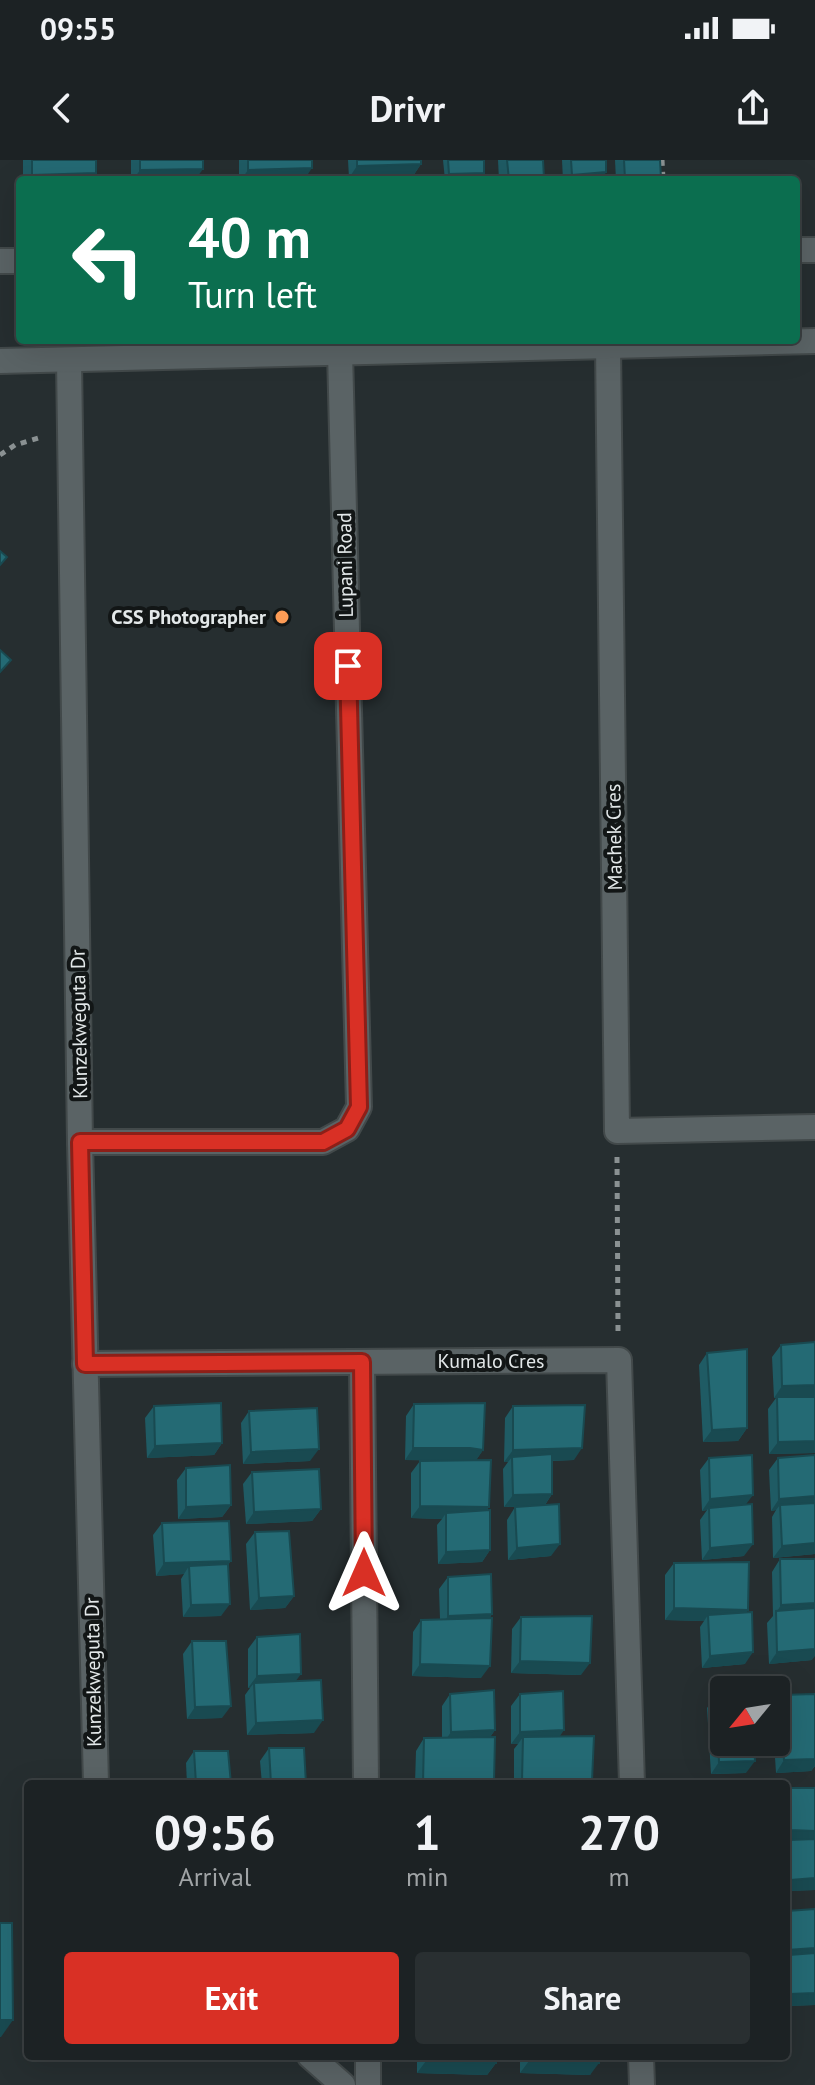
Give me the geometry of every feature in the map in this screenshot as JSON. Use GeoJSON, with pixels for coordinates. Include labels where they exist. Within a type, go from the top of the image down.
{"type":"FeatureCollection","features":[{"type":"Feature","properties":{"kind":"street"},"geometry":{"type":"LineString","coordinates":[[0,361],[660,344]]}},
{"type":"Feature","properties":{"kind":"street","name":"Machek Cres"},"geometry":{"type":"LineString","coordinates":[[608,345],[617,1131]]}},
{"type":"Feature","properties":{"kind":"street","name":"Lupani Road"},"geometry":{"type":"LineString","coordinates":[[80,1142],[323,1142],[347,1129],[359,1107],[340,352]]}},
{"type":"Feature","properties":{"kind":"street","name":"Kunzekweguta Dr"},"geometry":{"type":"LineString","coordinates":[[69,360],[80,1142],[96,1780]]}},
{"type":"Feature","properties":{"kind":"street"},"geometry":{"type":"LineString","coordinates":[[617,1131],[815,1127]]}},
{"type":"Feature","properties":{"kind":"street"},"geometry":{"type":"LineString","coordinates":[[619,1360],[632,1780]]}},
{"type":"Feature","properties":{"kind":"street","name":"Kumalo Cres"},"geometry":{"type":"LineString","coordinates":[[85,1364],[619,1360]]}},
{"type":"Feature","properties":{"kind":"street"},"geometry":{"type":"LineString","coordinates":[[362,1362],[366,1780]]}},
{"type":"Feature","properties":{"kind":"street"},"geometry":{"type":"LineString","coordinates":[[315,2060],[343,2085]]}},
{"type":"Feature","properties":{"kind":"street"},"geometry":{"type":"LineString","coordinates":[[368,2060],[368,2085]]}},
{"type":"Feature","properties":{"kind":"street"},"geometry":{"type":"LineString","coordinates":[[641,2060],[642,2085]]}},
{"type":"Feature","properties":{"kind":"path"},"geometry":{"type":"LineString","coordinates":[[0,455],[15,445],[38,437],[70,438]]}},
{"type":"Feature","properties":{"kind":"path"},"geometry":{"type":"LineString","coordinates":[[617,1131],[619,1360]]}},
{"type":"Feature","properties":{"kind":"building"},"geometry":{"type":"Polygon","coordinates":[[[32,160],[96,160],[96,173],[32,175],[32,160]]]}},
{"type":"Feature","properties":{"kind":"building"},"geometry":{"type":"Polygon","coordinates":[[[140,160],[203,160],[203,169],[140,170],[140,160]]]}},
{"type":"Feature","properties":{"kind":"building"},"geometry":{"type":"Polygon","coordinates":[[[248,160],[312,160],[312,168],[248,170],[248,160]]]}},
{"type":"Feature","properties":{"kind":"building"},"geometry":{"type":"Polygon","coordinates":[[[357,160],[421,160],[421,164],[357,166],[357,160]]]}},
{"type":"Feature","properties":{"kind":"building"},"geometry":{"type":"Polygon","coordinates":[[[448,160],[484,160],[484,173],[449,174],[448,160]]]}},
{"type":"Feature","properties":{"kind":"building"},"geometry":{"type":"Polygon","coordinates":[[[507,160],[543,160],[544,176],[509,176],[507,160]]]}},
{"type":"Feature","properties":{"kind":"building"},"geometry":{"type":"Polygon","coordinates":[[[571,160],[606,160],[606,172],[572,175],[571,160]]]}},
{"type":"Feature","properties":{"kind":"building"},"geometry":{"type":"Polygon","coordinates":[[[624,160],[660,160],[661,176],[625,176],[624,160]]]}},
{"type":"Feature","properties":{"kind":"building"},"geometry":{"type":"Polygon","coordinates":[[[0,551],[7,557],[0,565],[0,551]]]}},
{"type":"Feature","properties":{"kind":"building"},"geometry":{"type":"Polygon","coordinates":[[[0,650],[11,660],[0,672],[0,650]]]}},
{"type":"Feature","properties":{"kind":"building"},"geometry":{"type":"Polygon","coordinates":[[[815,1342],[815,1385],[782,1386],[781,1345],[815,1342]]]}},
{"type":"Feature","properties":{"kind":"building"},"geometry":{"type":"Polygon","coordinates":[[[747,1349],[747,1428],[712,1430],[707,1353],[747,1349]]]}},
{"type":"Feature","properties":{"kind":"building"},"geometry":{"type":"Polygon","coordinates":[[[777,1397],[815,1397],[815,1441],[778,1442],[777,1397]]]}},
{"type":"Feature","properties":{"kind":"building"},"geometry":{"type":"Polygon","coordinates":[[[221,1403],[222,1443],[155,1446],[154,1406],[221,1403]]]}},
{"type":"Feature","properties":{"kind":"building"},"geometry":{"type":"Polygon","coordinates":[[[485,1403],[483,1450],[413,1448],[414,1404],[485,1403]]]}},
{"type":"Feature","properties":{"kind":"building"},"geometry":{"type":"Polygon","coordinates":[[[585,1405],[582,1448],[513,1450],[513,1406],[585,1405]]]}},
{"type":"Feature","properties":{"kind":"building"},"geometry":{"type":"Polygon","coordinates":[[[317,1408],[319,1449],[251,1452],[249,1411],[317,1408]]]}},
{"type":"Feature","properties":{"kind":"building"},"geometry":{"type":"Polygon","coordinates":[[[552,1454],[552,1494],[513,1495],[512,1457],[552,1454]]]}},
{"type":"Feature","properties":{"kind":"building"},"geometry":{"type":"Polygon","coordinates":[[[752,1455],[753,1495],[710,1499],[709,1458],[752,1455]]]}},
{"type":"Feature","properties":{"kind":"building"},"geometry":{"type":"Polygon","coordinates":[[[815,1455],[815,1496],[779,1499],[778,1458],[815,1455]]]}},
{"type":"Feature","properties":{"kind":"building"},"geometry":{"type":"Polygon","coordinates":[[[491,1460],[489,1507],[420,1506],[420,1461],[491,1460]]]}},
{"type":"Feature","properties":{"kind":"building"},"geometry":{"type":"Polygon","coordinates":[[[230,1465],[231,1505],[186,1507],[186,1468],[230,1465]]]}},
{"type":"Feature","properties":{"kind":"building"},"geometry":{"type":"Polygon","coordinates":[[[319,1469],[321,1509],[254,1512],[252,1472],[319,1469]]]}},
{"type":"Feature","properties":{"kind":"building"},"geometry":{"type":"Polygon","coordinates":[[[815,1503],[815,1543],[782,1546],[780,1505],[815,1503]]]}},
{"type":"Feature","properties":{"kind":"building"},"geometry":{"type":"Polygon","coordinates":[[[559,1504],[560,1544],[517,1548],[515,1507],[559,1504]]]}},
{"type":"Feature","properties":{"kind":"building"},"geometry":{"type":"Polygon","coordinates":[[[752,1504],[753,1544],[710,1548],[709,1508],[752,1504]]]}},
{"type":"Feature","properties":{"kind":"building"},"geometry":{"type":"Polygon","coordinates":[[[490,1510],[490,1550],[446,1552],[446,1513],[490,1510]]]}},
{"type":"Feature","properties":{"kind":"building"},"geometry":{"type":"Polygon","coordinates":[[[229,1521],[231,1561],[164,1563],[162,1523],[229,1521]]]}},
{"type":"Feature","properties":{"kind":"building"},"geometry":{"type":"Polygon","coordinates":[[[289,1531],[294,1596],[259,1598],[255,1532],[289,1531]]]}},
{"type":"Feature","properties":{"kind":"building"},"geometry":{"type":"Polygon","coordinates":[[[780,1559],[815,1559],[815,1603],[781,1605],[780,1559]]]}},
{"type":"Feature","properties":{"kind":"building"},"geometry":{"type":"Polygon","coordinates":[[[749,1562],[748,1610],[674,1608],[674,1563],[749,1562]]]}},
{"type":"Feature","properties":{"kind":"building"},"geometry":{"type":"Polygon","coordinates":[[[228,1564],[230,1604],[191,1605],[189,1566],[228,1564]]]}},
{"type":"Feature","properties":{"kind":"building"},"geometry":{"type":"Polygon","coordinates":[[[491,1574],[492,1614],[448,1616],[448,1577],[491,1574]]]}},
{"type":"Feature","properties":{"kind":"building"},"geometry":{"type":"Polygon","coordinates":[[[815,1608],[815,1649],[777,1652],[776,1611],[815,1608]]]}},
{"type":"Feature","properties":{"kind":"building"},"geometry":{"type":"Polygon","coordinates":[[[752,1612],[753,1652],[710,1656],[708,1615],[752,1612]]]}},
{"type":"Feature","properties":{"kind":"building"},"geometry":{"type":"Polygon","coordinates":[[[592,1616],[590,1663],[520,1661],[521,1617],[592,1616]]]}},
{"type":"Feature","properties":{"kind":"building"},"geometry":{"type":"Polygon","coordinates":[[[492,1618],[490,1666],[420,1664],[421,1620],[492,1618]]]}},
{"type":"Feature","properties":{"kind":"building"},"geometry":{"type":"Polygon","coordinates":[[[300,1634],[301,1674],[257,1676],[257,1637],[300,1634]]]}},
{"type":"Feature","properties":{"kind":"building"},"geometry":{"type":"Polygon","coordinates":[[[192,1641],[226,1641],[231,1706],[195,1707],[192,1641]]]}},
{"type":"Feature","properties":{"kind":"building"},"geometry":{"type":"Polygon","coordinates":[[[321,1680],[323,1720],[256,1723],[254,1683],[321,1680]]]}},
{"type":"Feature","properties":{"kind":"building"},"geometry":{"type":"Polygon","coordinates":[[[494,1690],[495,1730],[451,1732],[450,1694],[494,1690]]]}},
{"type":"Feature","properties":{"kind":"building"},"geometry":{"type":"Polygon","coordinates":[[[563,1691],[564,1730],[520,1732],[520,1694],[563,1691]]]}},
{"type":"Feature","properties":{"kind":"building"},"geometry":{"type":"Polygon","coordinates":[[[815,1694],[815,1759],[784,1760],[784,1756],[790,1756],[790,1695],[815,1694]]]}},
{"type":"Feature","properties":{"kind":"building"},"geometry":{"type":"Polygon","coordinates":[[[594,1736],[592,1780],[522,1780],[523,1737],[594,1736]]]}},
{"type":"Feature","properties":{"kind":"building"},"geometry":{"type":"Polygon","coordinates":[[[495,1737],[494,1780],[423,1780],[424,1738],[495,1737]]]}},
{"type":"Feature","properties":{"kind":"building"},"geometry":{"type":"Polygon","coordinates":[[[269,1748],[304,1748],[306,1780],[271,1780],[269,1748]]]}},
{"type":"Feature","properties":{"kind":"building"},"geometry":{"type":"Polygon","coordinates":[[[194,1751],[228,1751],[231,1780],[196,1780],[194,1751]]]}},
{"type":"Feature","properties":{"kind":"building"},"geometry":{"type":"Polygon","coordinates":[[[719,1756],[755,1756],[755,1761],[719,1762],[719,1756]]]}},
{"type":"Feature","properties":{"kind":"building"},"geometry":{"type":"Polygon","coordinates":[[[790,1788],[815,1788],[815,1831],[790,1830],[790,1788]]]}},
{"type":"Feature","properties":{"kind":"building"},"geometry":{"type":"Polygon","coordinates":[[[815,1839],[815,1878],[790,1880],[790,1840],[815,1839]]]}},
{"type":"Feature","properties":{"kind":"building"},"geometry":{"type":"Polygon","coordinates":[[[815,1909],[815,1948],[790,1950],[790,1911],[815,1909]]]}},
{"type":"Feature","properties":{"kind":"building"},"geometry":{"type":"Polygon","coordinates":[[[0,1923],[12,1923],[13,2020],[0,2020],[0,1923]]]}},
{"type":"Feature","properties":{"kind":"building"},"geometry":{"type":"Polygon","coordinates":[[[815,1953],[815,1993],[790,1994],[790,1955],[815,1953]]]}},
{"type":"Feature","properties":{"kind":"building"},"geometry":{"type":"Polygon","coordinates":[[[496,2060],[496,2063],[426,2061],[496,2060]]]}},
{"type":"Feature","properties":{"kind":"building"},"geometry":{"type":"Polygon","coordinates":[[[599,2060],[599,2063],[529,2061],[599,2060]]]}},
{"type":"Feature","properties":{"kind":"place","name":"CSS Photographer"},"geometry":{"type":"Point","coordinates":[282,617]}},
{"type":"Feature","properties":{"kind":"route"},"geometry":{"type":"LineString","coordinates":[[348,666],[359,1107],[347,1129],[323,1142],[80,1142],[85,1364],[362,1362],[364,1573]]}}]}
